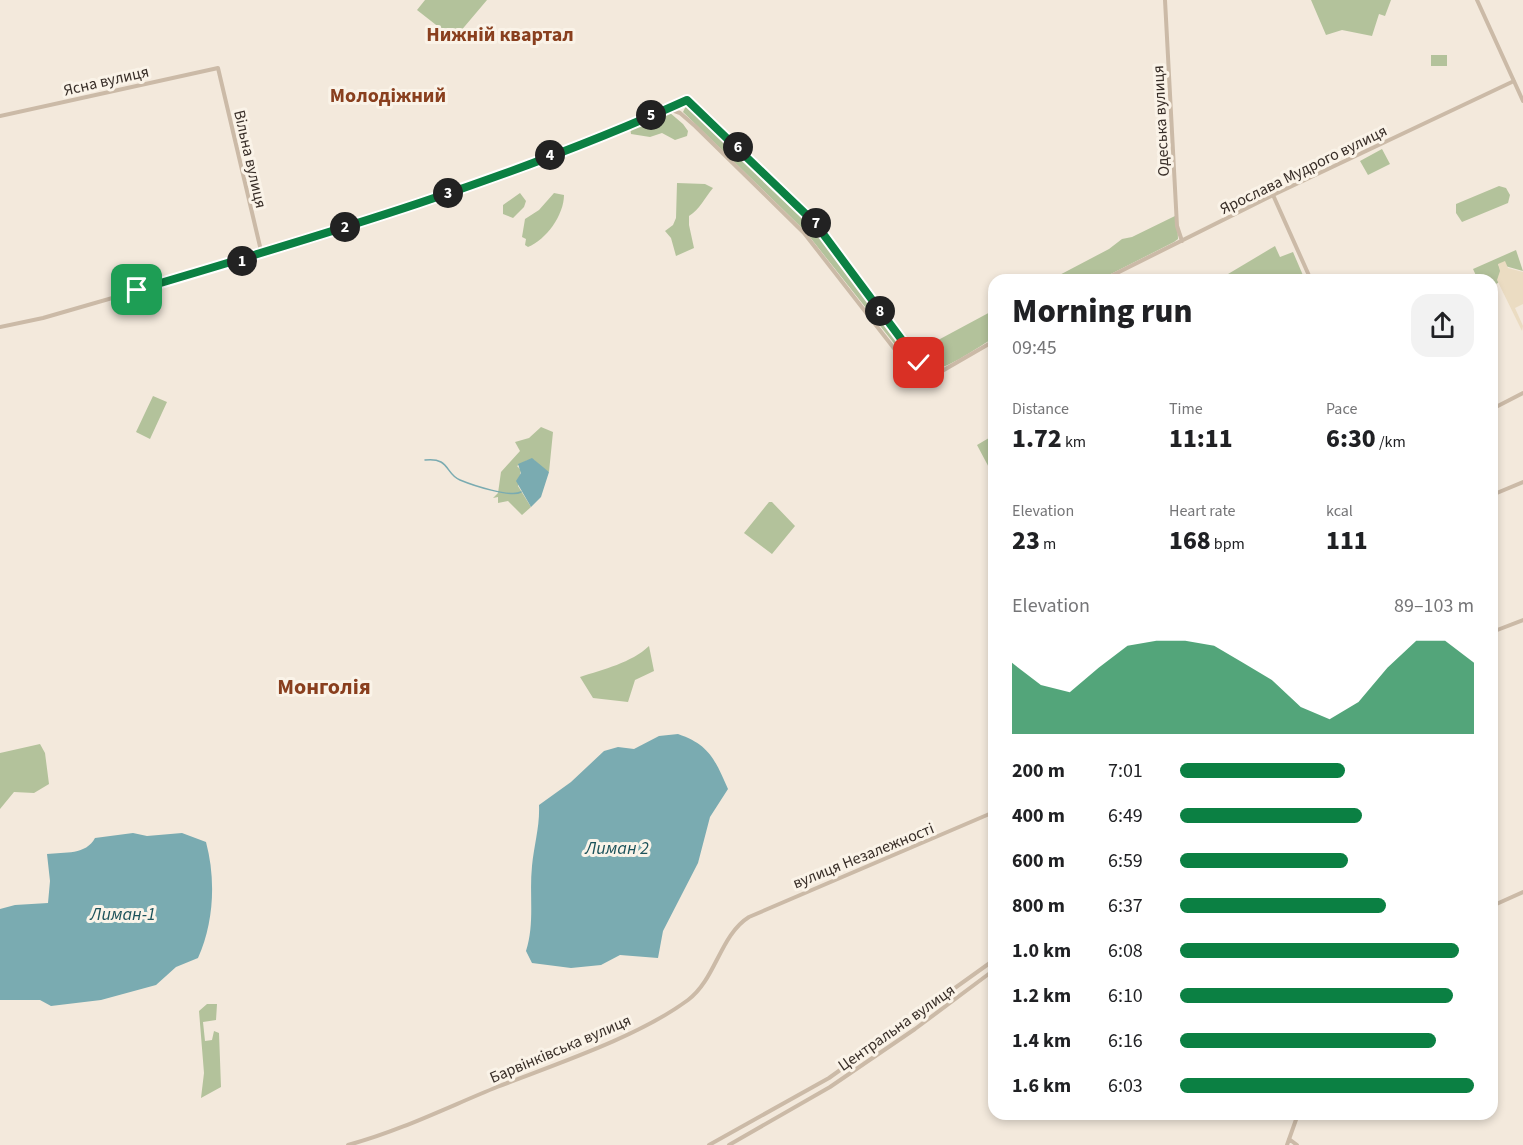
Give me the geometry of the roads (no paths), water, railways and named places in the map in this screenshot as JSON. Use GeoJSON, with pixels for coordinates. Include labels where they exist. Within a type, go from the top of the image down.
{"type":"FeatureCollection","features":[{"type":"Feature","properties":{"kind":"street","name":"Одеська вулиця"},"geometry":{"type":"LineString","coordinates":[[1165,0],[1177,226],[1182,241]]}},
{"type":"Feature","properties":{"kind":"street"},"geometry":{"type":"LineString","coordinates":[[1477,0],[1523,101]]}},
{"type":"Feature","properties":{"kind":"street","name":"Ясна вулиця"},"geometry":{"type":"LineString","coordinates":[[0,116],[218,68]]}},
{"type":"Feature","properties":{"kind":"street","name":"Вільна вулиця"},"geometry":{"type":"LineString","coordinates":[[218,68],[262,255]]}},
{"type":"Feature","properties":{"kind":"street","name":"Ярослава Мудрого вулиця"},"geometry":{"type":"LineString","coordinates":[[1115,274],[1273,195],[1514,81]]}},
{"type":"Feature","properties":{"kind":"street"},"geometry":{"type":"LineString","coordinates":[[0,327],[43,318],[262,255],[463,188],[687,100],[815,223],[922,367],[938,373]]}},
{"type":"Feature","properties":{"kind":"street"},"geometry":{"type":"LineString","coordinates":[[668,109],[680,113],[695,126],[804,232],[914,374],[930,378],[988,344]]}},
{"type":"Feature","properties":{"kind":"street"},"geometry":{"type":"LineString","coordinates":[[1273,195],[1308,274]]}},
{"type":"Feature","properties":{"kind":"street"},"geometry":{"type":"LineString","coordinates":[[1498,406],[1523,393]]}},
{"type":"Feature","properties":{"kind":"street"},"geometry":{"type":"LineString","coordinates":[[1498,492],[1523,482]]}},
{"type":"Feature","properties":{"kind":"street"},"geometry":{"type":"LineString","coordinates":[[1498,630],[1523,620]]}},
{"type":"Feature","properties":{"kind":"street","name":"вулиця Незалежності"},"geometry":{"type":"LineString","coordinates":[[741,922],[799,894],[988,815]]}},
{"type":"Feature","properties":{"kind":"street"},"geometry":{"type":"LineString","coordinates":[[1498,903],[1523,892]]}},
{"type":"Feature","properties":{"kind":"street","name":"Барвінківська вулиця"},"geometry":{"type":"LineString","coordinates":[[348,1145],[408,1125],[584,1053],[658,1017],[698,991],[741,922]]}},
{"type":"Feature","properties":{"kind":"street","name":"Центральна вулиця"},"geometry":{"type":"LineString","coordinates":[[709,1145],[829,1078],[988,964]]}},
{"type":"Feature","properties":{"kind":"street","name":"Центральна вулиця"},"geometry":{"type":"LineString","coordinates":[[729,1145],[808,1100],[908,1035],[988,975]]}},
{"type":"Feature","properties":{"kind":"street"},"geometry":{"type":"LineString","coordinates":[[1287,1145],[1296,1120]]}},
{"type":"Feature","properties":{"kind":"street"},"geometry":{"type":"LineString","coordinates":[[1289,1139],[1297,1145]]}},
{"type":"Feature","properties":{"kind":"water"},"geometry":{"type":"Polygon","coordinates":[[[532,458],[549,472],[541,497],[531,507],[516,481],[521,473],[518,464],[532,458]]]}},
{"type":"Feature","properties":{"kind":"water","name":"Лиман 2"},"geometry":{"type":"Polygon","coordinates":[[[678,734],[697,743],[710,755],[728,789],[710,817],[698,863],[663,931],[658,958],[620,955],[601,965],[571,968],[532,963],[526,951],[531,919],[531,877],[539,805],[571,782],[604,751],[618,747],[634,749],[659,736],[678,734]]]}},
{"type":"Feature","properties":{"kind":"water","name":"Лиман-1"},"geometry":{"type":"Polygon","coordinates":[[[133,833],[147,836],[182,833],[206,842],[211,871],[212,901],[207,930],[198,958],[176,967],[156,985],[101,1000],[51,1006],[40,1000],[0,1000],[0,909],[15,905],[48,903],[50,881],[47,854],[74,852],[86,847],[95,838],[133,833]]]}},
{"type":"Feature","properties":{"kind":"waterway"},"geometry":{"type":"LineString","coordinates":[[425,460],[443,463],[455,477],[473,485],[500,492],[521,492]]}},
{"type":"Feature","properties":{"kind":"district","name":"Нижній квартал"},"geometry":{"type":"Point","coordinates":[500,34]}},
{"type":"Feature","properties":{"kind":"district","name":"Молодіжний"},"geometry":{"type":"Point","coordinates":[388,95]}},
{"type":"Feature","properties":{"kind":"district","name":"Монголія"},"geometry":{"type":"Point","coordinates":[324,686]}}]}
